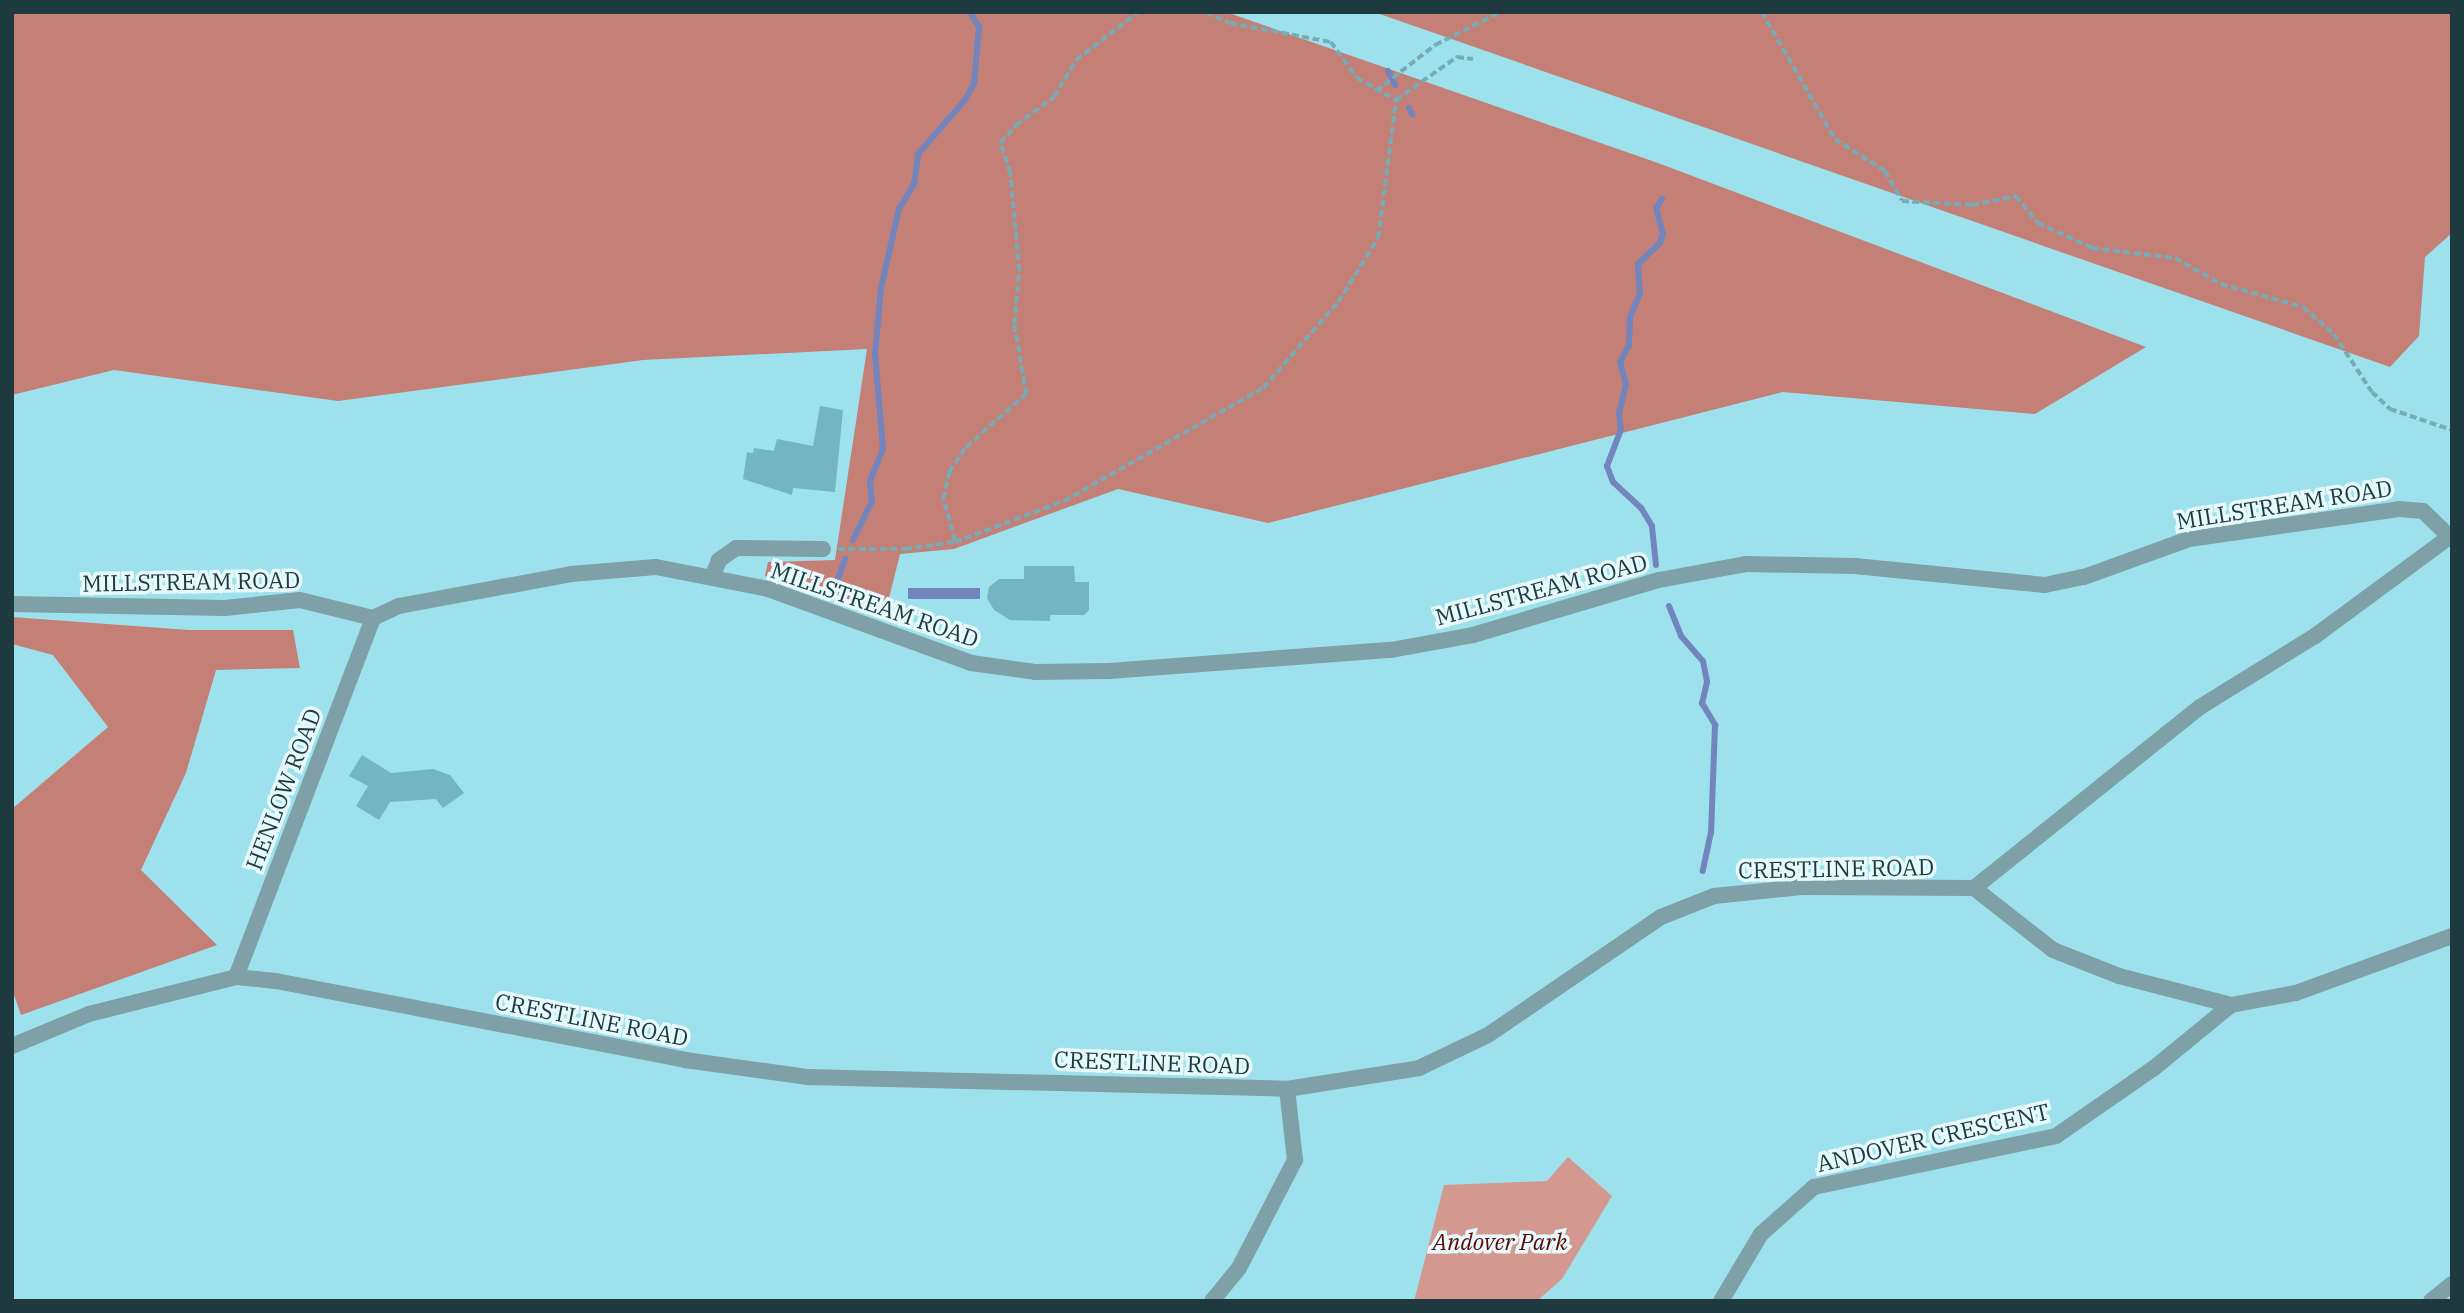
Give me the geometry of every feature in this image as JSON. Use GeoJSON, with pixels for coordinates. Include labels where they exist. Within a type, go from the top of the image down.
{"type":"FeatureCollection","features":[{"type":"Feature","properties":{"kind":"street","name":"MILLSTREAM ROAD"},"geometry":{"type":"LineString","coordinates":[[12,604],[225,608],[300,600],[373,618],[399,606],[571,574],[656,567],[713,575],[808,602],[971,663],[1036,672],[1109,671],[1391,650],[1486,631],[1659,579],[1746,564],[1855,566],[2045,585],[2084,577],[2189,539],[2399,509],[2423,511],[2451,536],[2315,636],[2200,708],[1974,888]]}},
{"type":"Feature","properties":{"kind":"street"},"geometry":{"type":"LineString","coordinates":[[713,575],[719,559],[736,548],[823,549]]}},
{"type":"Feature","properties":{"kind":"street","name":"HENLOW ROAD"},"geometry":{"type":"LineString","coordinates":[[236,977],[373,618]]}},
{"type":"Feature","properties":{"kind":"street","name":"CRESTLINE ROAD"},"geometry":{"type":"LineString","coordinates":[[12,1046],[89,1014],[236,977],[276,981],[685,1060],[807,1077],[1287,1089],[1419,1068],[1488,1035],[1653,922],[1714,896],[1802,887],[1974,888]]}},
{"type":"Feature","properties":{"kind":"street"},"geometry":{"type":"LineString","coordinates":[[1974,888],[2053,950],[2119,976],[2231,1005]]}},
{"type":"Feature","properties":{"kind":"street","name":"ANDOVER CRESCENT"},"geometry":{"type":"LineString","coordinates":[[1721,1301],[1761,1234],[1814,1187],[2056,1136],[2231,1005],[2295,993],[2452,936]]}},
{"type":"Feature","properties":{"kind":"street"},"geometry":{"type":"LineString","coordinates":[[1212,1301],[1239,1268],[1295,1160],[1287,1089]]}},
{"type":"Feature","properties":{"kind":"street"},"geometry":{"type":"LineString","coordinates":[[2431,1301],[2452,1284]]}},
{"type":"Feature","properties":{"kind":"path"},"geometry":{"type":"LineString","coordinates":[[955,542],[943,499],[949,472],[965,447],[1026,394],[1014,324],[1019,271],[1010,173],[1000,143],[1016,125],[1054,97],[1076,60],[1138,12]]}},
{"type":"Feature","properties":{"kind":"path"},"geometry":{"type":"LineString","coordinates":[[1206,12],[1230,23],[1331,42],[1347,69],[1376,92],[1396,100]]}},
{"type":"Feature","properties":{"kind":"path"},"geometry":{"type":"LineString","coordinates":[[1376,92],[1435,46],[1500,12]]}},
{"type":"Feature","properties":{"kind":"path"},"geometry":{"type":"LineString","coordinates":[[1762,12],[1835,139],[1885,171],[1902,201],[1972,205],[2016,196],[2038,223],[2092,248],[2175,258],[2221,284],[2302,307],[2334,334],[2372,392],[2390,409],[2452,430]]}},
{"type":"Feature","properties":{"kind":"path"},"geometry":{"type":"LineString","coordinates":[[823,549],[905,549],[955,542],[1065,501],[1198,429],[1263,388],[1338,302],[1378,238],[1396,100],[1457,57],[1473,59]]}},
{"type":"Feature","properties":{"kind":"green space","name":"Andover Park"},"geometry":{"type":"Polygon","coordinates":[[[1568,1157],[1612,1196],[1562,1279],[1537,1301],[1414,1301],[1444,1185],[1547,1181],[1568,1157]]]}},
{"type":"Feature","properties":{"kind":"shaded area"},"geometry":{"type":"Polygon","coordinates":[[[12,12],[1226,12],[1658,163],[2146,347],[2035,414],[1783,392],[1268,523],[1118,489],[954,549],[900,554],[884,618],[765,576],[768,562],[835,560],[867,349],[643,360],[338,401],[114,370],[12,395],[12,12]]]}},
{"type":"Feature","properties":{"kind":"shaded area"},"geometry":{"type":"Polygon","coordinates":[[[1374,12],[2452,12],[2452,233],[2425,257],[2419,336],[2390,367],[1374,12]]]}},
{"type":"Feature","properties":{"kind":"shaded area"},"geometry":{"type":"Polygon","coordinates":[[[12,617],[189,630],[293,630],[300,668],[216,670],[186,773],[141,870],[217,945],[21,1015],[12,989],[12,809],[108,727],[53,655],[12,644],[12,617]]]}},
{"type":"Feature","properties":{"kind":"water"},"geometry":{"type":"Polygon","coordinates":[[[908,588],[980,588],[980,599],[908,599],[908,588]]]}},
{"type":"Feature","properties":{"kind":"building"},"geometry":{"type":"Polygon","coordinates":[[[820,406],[843,410],[835,492],[793,488],[792,495],[743,479],[747,452],[753,453],[754,448],[774,451],[777,439],[813,446],[820,406]]]}},
{"type":"Feature","properties":{"kind":"building"},"geometry":{"type":"Polygon","coordinates":[[[1024,566],[1074,566],[1075,582],[1089,582],[1089,610],[1084,615],[1050,615],[1050,621],[1010,620],[994,610],[987,598],[989,587],[999,579],[1024,579],[1024,566]]]}},
{"type":"Feature","properties":{"kind":"building"},"geometry":{"type":"Polygon","coordinates":[[[362,755],[391,773],[433,769],[450,775],[464,793],[443,808],[436,799],[390,802],[379,820],[356,806],[368,786],[349,776],[362,755]]]}},
{"type":"Feature","properties":{"kind":"waterway"},"geometry":{"type":"LineString","coordinates":[[853,540],[872,501],[870,481],[883,449],[875,354],[881,288],[899,209],[914,184],[918,154],[965,100],[974,84],[979,27],[970,12]]}},
{"type":"Feature","properties":{"kind":"waterway"},"geometry":{"type":"LineString","coordinates":[[1388,71],[1395,85]]}},
{"type":"Feature","properties":{"kind":"waterway"},"geometry":{"type":"LineString","coordinates":[[1409,108],[1412,114]]}},
{"type":"Feature","properties":{"kind":"waterway"},"geometry":{"type":"LineString","coordinates":[[1656,565],[1652,526],[1641,508],[1613,482],[1607,466],[1621,430],[1619,414],[1626,384],[1620,362],[1629,345],[1630,317],[1640,294],[1638,264],[1660,243],[1663,234],[1656,208],[1662,199]]}},
{"type":"Feature","properties":{"kind":"waterway"},"geometry":{"type":"LineString","coordinates":[[835,587],[845,559]]}},
{"type":"Feature","properties":{"kind":"waterway"},"geometry":{"type":"LineString","coordinates":[[1669,606],[1681,636],[1703,661],[1707,682],[1702,703],[1715,725],[1711,832],[1703,871]]}}]}
